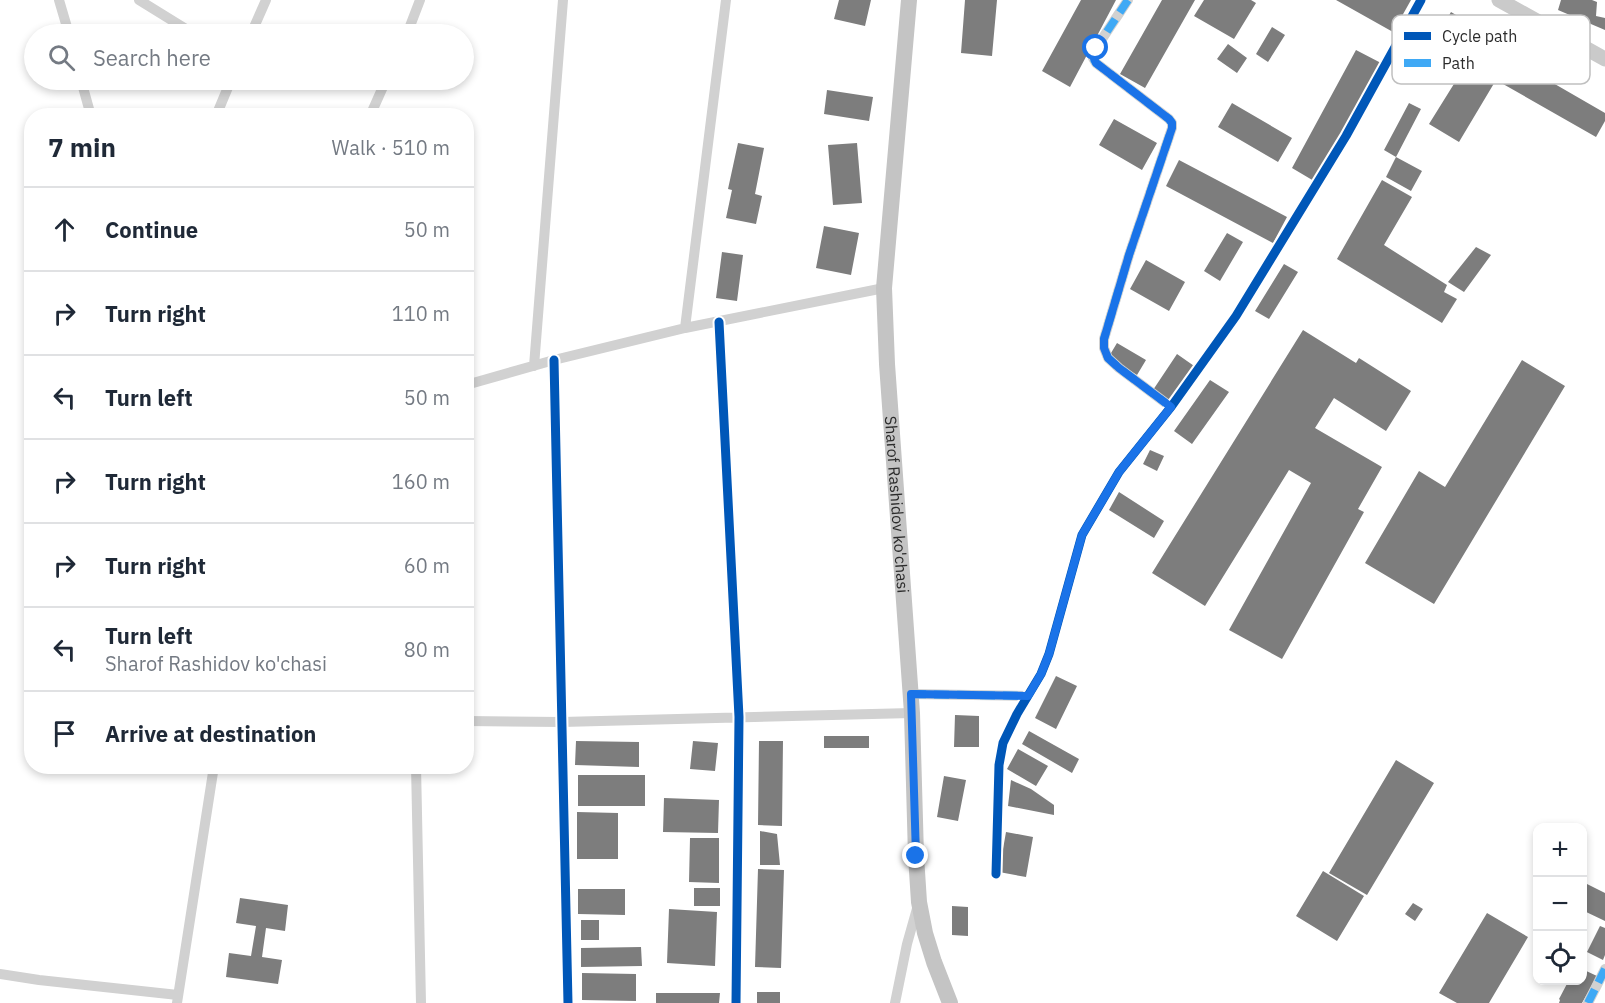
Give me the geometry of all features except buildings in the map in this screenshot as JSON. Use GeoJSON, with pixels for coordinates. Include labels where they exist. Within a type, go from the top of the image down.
{"type":"FeatureCollection","features":[{"type":"Feature","properties":{"kind":"main road","name":"Sharof Rashidov ko'chasi"},"geometry":{"type":"LineString","coordinates":[[909,0],[884,288],[888,376],[911,694],[915,846],[919,902],[925,933],[950,1003]]}},
{"type":"Feature","properties":{"kind":"street"},"geometry":{"type":"LineString","coordinates":[[59,0],[66,24]]}},
{"type":"Feature","properties":{"kind":"street"},"geometry":{"type":"LineString","coordinates":[[139,0],[178,24]]}},
{"type":"Feature","properties":{"kind":"street"},"geometry":{"type":"LineString","coordinates":[[255,24],[266,0]]}},
{"type":"Feature","properties":{"kind":"street"},"geometry":{"type":"LineString","coordinates":[[411,24],[420,0]]}},
{"type":"Feature","properties":{"kind":"street"},"geometry":{"type":"LineString","coordinates":[[534,366],[563,0]]}},
{"type":"Feature","properties":{"kind":"street"},"geometry":{"type":"LineString","coordinates":[[685,328],[726,0]]}},
{"type":"Feature","properties":{"kind":"street"},"geometry":{"type":"LineString","coordinates":[[1128,0],[1096,48],[1093,58],[1096,63],[1169,119],[1172,128],[1129,255],[1104,339],[1104,348],[1108,358],[1119,368],[1171,407]]}},
{"type":"Feature","properties":{"kind":"street"},"geometry":{"type":"LineString","coordinates":[[1413,15],[1421,0]]}},
{"type":"Feature","properties":{"kind":"street"},"geometry":{"type":"LineString","coordinates":[[1499,0],[1526,15]]}},
{"type":"Feature","properties":{"kind":"street"},"geometry":{"type":"LineString","coordinates":[[1590,51],[1605,59]]}},
{"type":"Feature","properties":{"kind":"street"},"geometry":{"type":"LineString","coordinates":[[996,874],[999,765],[1003,743],[1041,674],[1049,654],[1082,535],[1119,472],[1171,407],[1236,316],[1302,211],[1392,53]]}},
{"type":"Feature","properties":{"kind":"street"},"geometry":{"type":"LineString","coordinates":[[84,90],[89,108]]}},
{"type":"Feature","properties":{"kind":"street"},"geometry":{"type":"LineString","coordinates":[[219,108],[227,90]]}},
{"type":"Feature","properties":{"kind":"street"},"geometry":{"type":"LineString","coordinates":[[374,108],[382,90]]}},
{"type":"Feature","properties":{"kind":"street"},"geometry":{"type":"LineString","coordinates":[[474,383],[554,360],[685,328],[884,288]]}},
{"type":"Feature","properties":{"kind":"street"},"geometry":{"type":"LineString","coordinates":[[719,322],[740,717],[736,1003]]}},
{"type":"Feature","properties":{"kind":"street"},"geometry":{"type":"LineString","coordinates":[[554,360],[568,1003]]}},
{"type":"Feature","properties":{"kind":"street"},"geometry":{"type":"LineString","coordinates":[[911,694],[1028,696]]}},
{"type":"Feature","properties":{"kind":"street"},"geometry":{"type":"LineString","coordinates":[[474,721],[562,722],[912,712]]}},
{"type":"Feature","properties":{"kind":"street"},"geometry":{"type":"LineString","coordinates":[[0,974],[178,999],[213,774]]}},
{"type":"Feature","properties":{"kind":"street"},"geometry":{"type":"LineString","coordinates":[[416,774],[421,1003]]}},
{"type":"Feature","properties":{"kind":"street"},"geometry":{"type":"LineString","coordinates":[[895,1003],[906,944],[919,902]]}},
{"type":"Feature","properties":{"kind":"street"},"geometry":{"type":"LineString","coordinates":[[1588,1003],[1605,969]]}},
{"type":"Feature","properties":{"kind":"marked path"},"geometry":{"type":"LineString","coordinates":[[1128,0],[1096,48],[1093,58],[1096,63],[1169,119],[1172,128],[1129,255],[1104,339],[1104,348],[1108,358],[1119,368],[1171,407]]}},
{"type":"Feature","properties":{"kind":"marked path"},"geometry":{"type":"LineString","coordinates":[[911,694],[1028,696]]}},
{"type":"Feature","properties":{"kind":"marked path"},"geometry":{"type":"LineString","coordinates":[[1588,1003],[1605,969]]}},
{"type":"Feature","properties":{"kind":"cycle path"},"geometry":{"type":"LineString","coordinates":[[1413,15],[1421,0]]}},
{"type":"Feature","properties":{"kind":"cycle path"},"geometry":{"type":"LineString","coordinates":[[996,874],[999,765],[1003,743],[1041,674],[1049,654],[1082,535],[1119,472],[1171,407],[1236,316],[1346,136],[1392,53]]}},
{"type":"Feature","properties":{"kind":"cycle path"},"geometry":{"type":"LineString","coordinates":[[719,322],[739,717],[736,1003]]}},
{"type":"Feature","properties":{"kind":"cycle path"},"geometry":{"type":"LineString","coordinates":[[554,360],[568,1003]]}},
{"type":"Feature","properties":{"kind":"route"},"geometry":{"type":"LineString","coordinates":[[916,856],[911,694],[1028,696],[1049,654],[1082,535],[1119,472],[1171,407],[1108,358],[1104,348],[1104,339],[1172,123],[1096,63],[1093,56],[1096,48]]}}]}
